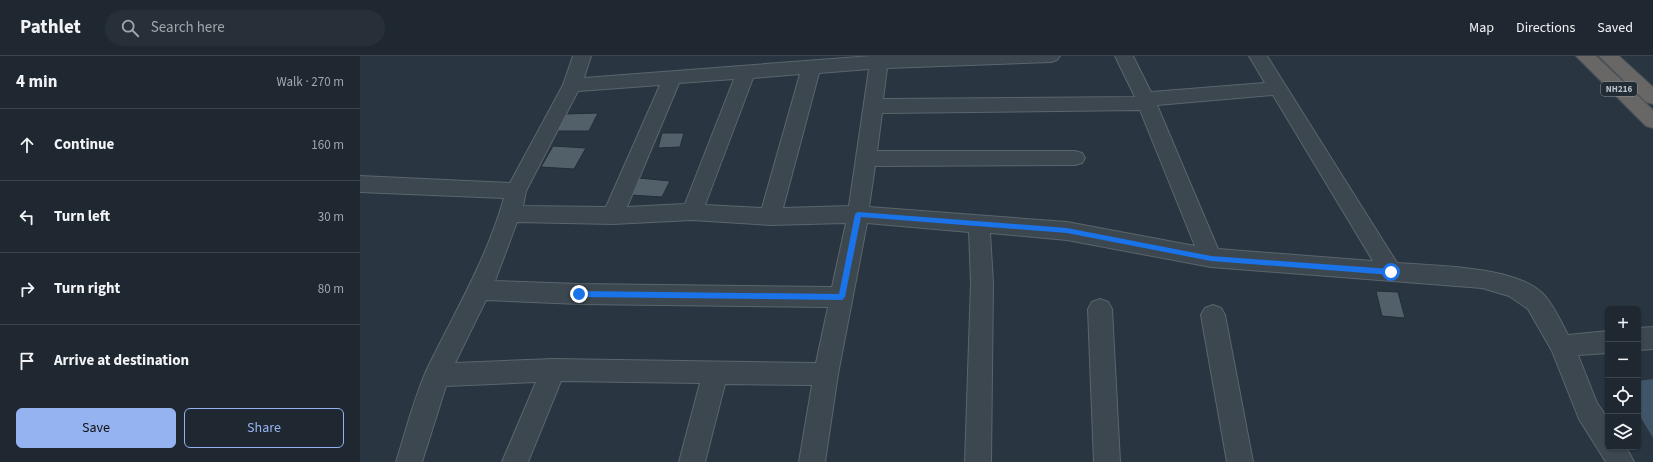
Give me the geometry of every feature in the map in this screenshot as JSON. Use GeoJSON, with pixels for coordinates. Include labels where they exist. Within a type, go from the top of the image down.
{"type":"FeatureCollection","features":[{"type":"Feature","properties":{"kind":"highway","name":"NH216"},"geometry":{"type":"LineString","coordinates":[[1585,56],[1653,121]]}},
{"type":"Feature","properties":{"kind":"highway","name":"NH216"},"geometry":{"type":"LineString","coordinates":[[1608,56],[1653,97]]}},
{"type":"Feature","properties":{"kind":"street"},"geometry":{"type":"LineString","coordinates":[[409,462],[437,375],[480,290],[513,202],[572,85],[582,56]]}},
{"type":"Feature","properties":{"kind":"street"},"geometry":{"type":"LineString","coordinates":[[572,85],[811,67],[880,59],[1051,56]]}},
{"type":"Feature","properties":{"kind":"street"},"geometry":{"type":"LineString","coordinates":[[1124,56],[1146,101],[1211,258]]}},
{"type":"Feature","properties":{"kind":"street"},"geometry":{"type":"LineString","coordinates":[[1258,56],[1391,272]]}},
{"type":"Feature","properties":{"kind":"street"},"geometry":{"type":"LineString","coordinates":[[812,462],[826,374],[858,214],[880,59]]}},
{"type":"Feature","properties":{"kind":"street"},"geometry":{"type":"LineString","coordinates":[[770,217],[811,67]]}},
{"type":"Feature","properties":{"kind":"street"},"geometry":{"type":"LineString","coordinates":[[692,212],[746,72]]}},
{"type":"Feature","properties":{"kind":"street"},"geometry":{"type":"LineString","coordinates":[[612,216],[672,78]]}},
{"type":"Feature","properties":{"kind":"street"},"geometry":{"type":"LineString","coordinates":[[873,106],[1146,101],[1279,88]]}},
{"type":"Feature","properties":{"kind":"street"},"geometry":{"type":"LineString","coordinates":[[866,159],[1075,158]]}},
{"type":"Feature","properties":{"kind":"street"},"geometry":{"type":"LineString","coordinates":[[360,184],[513,202],[612,216],[692,212],[770,217],[858,214],[1067,231],[1211,258],[1482,279],[1515,288],[1536,302],[1562,346],[1588,411],[1605,437]]}},
{"type":"Feature","properties":{"kind":"street"},"geometry":{"type":"LineString","coordinates":[[978,462],[982,283],[979,224]]}},
{"type":"Feature","properties":{"kind":"street"},"geometry":{"type":"LineString","coordinates":[[480,290],[579,294],[842,297]]}},
{"type":"Feature","properties":{"kind":"street"},"geometry":{"type":"LineString","coordinates":[[1100,309],[1107,462]]}},
{"type":"Feature","properties":{"kind":"street"},"geometry":{"type":"LineString","coordinates":[[1213,315],[1240,462]]}},
{"type":"Feature","properties":{"kind":"street"},"geometry":{"type":"LineString","coordinates":[[1641,339],[1653,338]]}},
{"type":"Feature","properties":{"kind":"street"},"geometry":{"type":"LineString","coordinates":[[1562,346],[1605,342]]}},
{"type":"Feature","properties":{"kind":"street"},"geometry":{"type":"LineString","coordinates":[[437,375],[553,370],[826,374]]}},
{"type":"Feature","properties":{"kind":"street"},"geometry":{"type":"LineString","coordinates":[[515,462],[553,370]]}},
{"type":"Feature","properties":{"kind":"street"},"geometry":{"type":"LineString","coordinates":[[692,462],[715,373]]}},
{"type":"Feature","properties":{"kind":"street"},"geometry":{"type":"LineString","coordinates":[[1613,450],[1621,462]]}},
{"type":"Feature","properties":{"kind":"water"},"geometry":{"type":"Polygon","coordinates":[[[1653,379],[1653,438],[1641,418],[1641,381],[1653,379]]]}},
{"type":"Feature","properties":{"kind":"building"},"geometry":{"type":"Polygon","coordinates":[[[598,113],[589,131],[557,131],[565,114],[598,113]]]}},
{"type":"Feature","properties":{"kind":"building"},"geometry":{"type":"Polygon","coordinates":[[[662,133],[684,133],[680,147],[658,148],[662,133]]]}},
{"type":"Feature","properties":{"kind":"building"},"geometry":{"type":"Polygon","coordinates":[[[553,146],[586,148],[574,169],[541,167],[553,146]]]}},
{"type":"Feature","properties":{"kind":"building"},"geometry":{"type":"Polygon","coordinates":[[[639,178],[670,181],[662,197],[631,195],[639,178]]]}},
{"type":"Feature","properties":{"kind":"building"},"geometry":{"type":"Polygon","coordinates":[[[1376,291],[1398,292],[1405,318],[1382,316],[1376,291]]]}},
{"type":"Feature","properties":{"kind":"route"},"geometry":{"type":"LineString","coordinates":[[579,294],[842,297],[858,214],[1067,231],[1211,258],[1391,272]]}}]}
